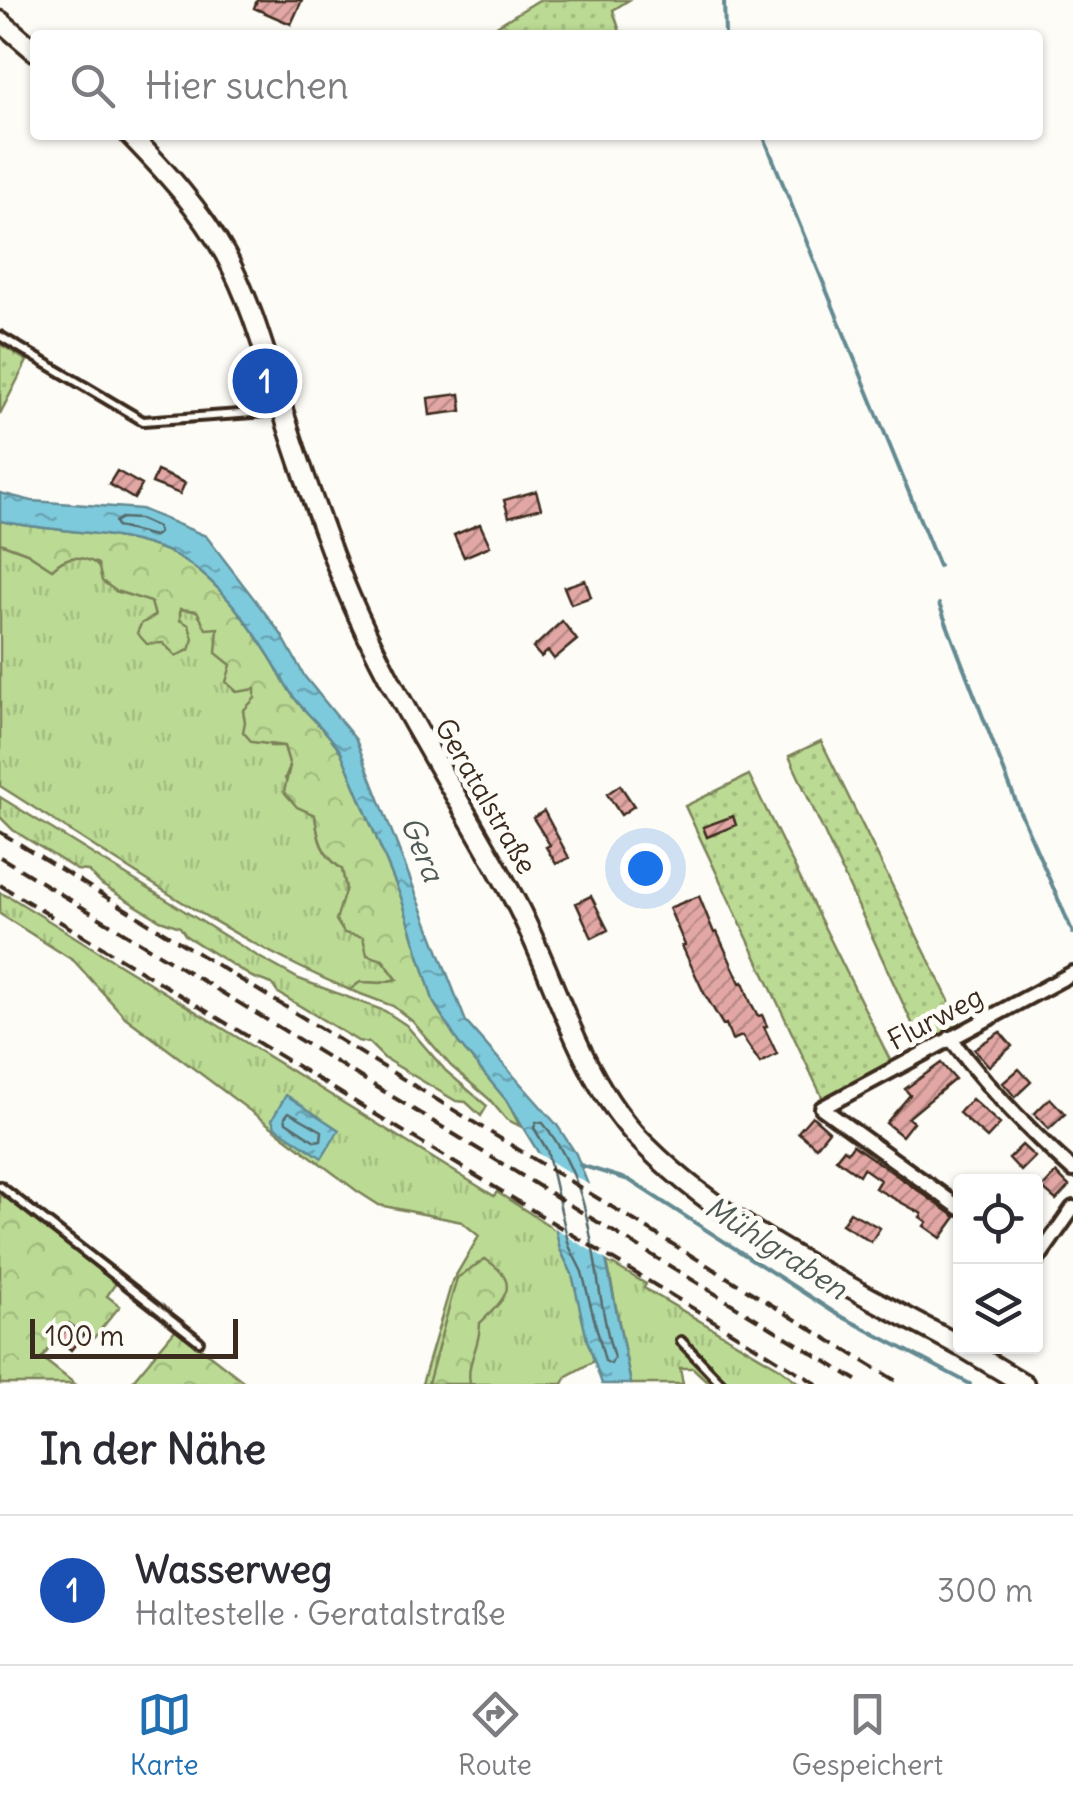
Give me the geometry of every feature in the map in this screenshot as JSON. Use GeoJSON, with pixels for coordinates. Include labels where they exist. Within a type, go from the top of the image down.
{"type":"FeatureCollection","features":[{"type":"Feature","properties":{"kind":"street"},"geometry":{"type":"LineString","coordinates":[[0,20],[30,47]]}},
{"type":"Feature","properties":{"kind":"street","name":"Geratalstraße"},"geometry":{"type":"LineString","coordinates":[[135,140],[172,179],[226,255],[256,324],[300,466],[366,636],[422,743],[516,902],[581,1055],[623,1120],[662,1162],[728,1212],[781,1246],[953,1342]]}},
{"type":"Feature","properties":{"kind":"street","name":"Flurweg"},"geometry":{"type":"LineString","coordinates":[[953,1203],[822,1108],[1073,973]]}},
{"type":"Feature","properties":{"kind":"street"},"geometry":{"type":"LineString","coordinates":[[950,1038],[982,1082],[1073,1170]]}},
{"type":"Feature","properties":{"kind":"street"},"geometry":{"type":"LineString","coordinates":[[1043,1250],[1073,1208]]}},
{"type":"Feature","properties":{"kind":"street","name":"Geratalstraße"},"geometry":{"type":"LineString","coordinates":[[974,1354],[1024,1384]]}},
{"type":"Feature","properties":{"kind":"lane"},"geometry":{"type":"LineString","coordinates":[[0,336],[144,421],[283,411]]}},
{"type":"Feature","properties":{"kind":"lane"},"geometry":{"type":"LineString","coordinates":[[0,1186],[199,1341]]}},
{"type":"Feature","properties":{"kind":"lane"},"geometry":{"type":"LineString","coordinates":[[681,1341],[722,1384]]}},
{"type":"Feature","properties":{"kind":"green space"},"geometry":{"type":"Polygon","coordinates":[[[539,0],[629,0],[613,10],[619,30],[490,30],[539,0]]]}},
{"type":"Feature","properties":{"kind":"green space"},"geometry":{"type":"Polygon","coordinates":[[[0,344],[27,361],[0,414],[0,344]]]}},
{"type":"Feature","properties":{"kind":"green space"},"geometry":{"type":"Polygon","coordinates":[[[0,521],[120,538],[159,548],[192,566],[235,607],[292,695],[341,752],[401,897],[434,1003],[458,1042],[506,1100],[520,1126],[506,1119],[451,1066],[412,1021],[393,1006],[350,990],[360,982],[397,979],[383,960],[367,955],[363,937],[344,933],[336,920],[346,888],[342,869],[322,846],[315,815],[297,807],[284,792],[290,766],[284,746],[252,742],[243,732],[243,711],[255,698],[255,689],[237,692],[226,682],[231,665],[216,653],[218,628],[206,629],[197,611],[180,609],[180,620],[189,625],[193,639],[189,650],[176,656],[163,643],[147,644],[137,633],[141,624],[155,616],[151,602],[116,591],[102,581],[98,564],[91,561],[68,558],[52,569],[27,553],[0,543],[0,521]]]}},
{"type":"Feature","properties":{"kind":"green space"},"geometry":{"type":"Polygon","coordinates":[[[0,543],[27,553],[52,569],[73,557],[89,559],[115,591],[151,601],[155,616],[141,624],[180,620],[180,609],[197,611],[219,628],[231,665],[255,688],[270,746],[284,746],[290,766],[285,778],[297,806],[315,815],[322,846],[342,869],[346,888],[343,905],[397,979],[360,982],[350,990],[304,969],[171,895],[0,786],[0,543]]]}},
{"type":"Feature","properties":{"kind":"green space"},"geometry":{"type":"Polygon","coordinates":[[[821,741],[960,1023],[924,1049],[789,756],[821,741]]]}},
{"type":"Feature","properties":{"kind":"green space"},"geometry":{"type":"Polygon","coordinates":[[[749,775],[891,1062],[824,1101],[685,806],[749,775]]]}},
{"type":"Feature","properties":{"kind":"green space"},"geometry":{"type":"Polygon","coordinates":[[[0,797],[259,957],[299,979],[385,1011],[406,1025],[446,1071],[487,1106],[481,1116],[466,1102],[456,1101],[384,1058],[369,1043],[358,1041],[277,992],[272,984],[252,977],[186,936],[180,927],[160,920],[102,885],[88,871],[77,870],[13,830],[0,817],[0,797]]]}},
{"type":"Feature","properties":{"kind":"green space"},"geometry":{"type":"Polygon","coordinates":[[[0,893],[494,1196],[497,1192],[556,1230],[572,1274],[594,1361],[567,1376],[563,1384],[422,1384],[452,1282],[479,1236],[462,1222],[379,1205],[357,1191],[125,1017],[74,961],[0,914],[0,893]]]}},
{"type":"Feature","properties":{"kind":"green space"},"geometry":{"type":"Polygon","coordinates":[[[0,1191],[116,1283],[107,1296],[120,1306],[92,1340],[69,1323],[42,1358],[75,1384],[0,1384],[0,1191]]]}},
{"type":"Feature","properties":{"kind":"green space"},"geometry":{"type":"Polygon","coordinates":[[[485,1259],[507,1283],[503,1299],[480,1323],[470,1384],[428,1384],[457,1278],[485,1259]]]}},
{"type":"Feature","properties":{"kind":"green space"},"geometry":{"type":"Polygon","coordinates":[[[607,1261],[800,1384],[710,1384],[693,1368],[680,1368],[683,1384],[631,1384],[607,1261]]]}},
{"type":"Feature","properties":{"kind":"green space"},"geometry":{"type":"Polygon","coordinates":[[[176,1329],[247,1384],[130,1384],[176,1329]]]}},
{"type":"Feature","properties":{"kind":"water"},"geometry":{"type":"Polygon","coordinates":[[[0,493],[32,501],[141,509],[206,536],[281,634],[305,677],[356,740],[466,1022],[557,1125],[576,1154],[594,1200],[631,1384],[602,1384],[572,1274],[560,1249],[538,1152],[506,1100],[458,1042],[434,1003],[401,897],[341,752],[296,700],[235,607],[192,566],[140,542],[0,521],[0,493]]]}},
{"type":"Feature","properties":{"kind":"water"},"geometry":{"type":"Polygon","coordinates":[[[286,1095],[339,1130],[322,1158],[275,1127],[272,1120],[286,1095]]]}},
{"type":"Feature","properties":{"kind":"pier"},"geometry":{"type":"Polygon","coordinates":[[[529,1148],[596,1189],[613,1264],[550,1226],[529,1148]]]}},
{"type":"Feature","properties":{"kind":"building"},"geometry":{"type":"Polygon","coordinates":[[[257,0],[302,0],[291,24],[254,8],[257,0]]]}},
{"type":"Feature","properties":{"kind":"building"},"geometry":{"type":"Polygon","coordinates":[[[460,394],[462,411],[430,415],[428,398],[460,394]]]}},
{"type":"Feature","properties":{"kind":"building"},"geometry":{"type":"Polygon","coordinates":[[[117,471],[142,485],[134,499],[109,484],[117,471]]]}},
{"type":"Feature","properties":{"kind":"building"},"geometry":{"type":"Polygon","coordinates":[[[157,471],[185,483],[180,494],[152,483],[157,471]]]}},
{"type":"Feature","properties":{"kind":"building"},"geometry":{"type":"Polygon","coordinates":[[[536,491],[541,508],[509,517],[504,500],[536,491]]]}},
{"type":"Feature","properties":{"kind":"building"},"geometry":{"type":"Polygon","coordinates":[[[480,524],[490,546],[464,557],[454,535],[480,524]]]}},
{"type":"Feature","properties":{"kind":"building"},"geometry":{"type":"Polygon","coordinates":[[[585,580],[591,597],[571,604],[564,587],[585,580]]]}},
{"type":"Feature","properties":{"kind":"building"},"geometry":{"type":"Polygon","coordinates":[[[562,621],[577,640],[554,659],[548,651],[541,657],[533,648],[562,621]]]}},
{"type":"Feature","properties":{"kind":"building"},"geometry":{"type":"Polygon","coordinates":[[[620,785],[634,806],[621,815],[607,794],[620,785]]]}},
{"type":"Feature","properties":{"kind":"building"},"geometry":{"type":"Polygon","coordinates":[[[544,811],[569,858],[556,864],[546,847],[550,845],[533,818],[544,811]]]}},
{"type":"Feature","properties":{"kind":"building"},"geometry":{"type":"Polygon","coordinates":[[[733,816],[736,825],[707,837],[703,827],[733,816]]]}},
{"type":"Feature","properties":{"kind":"building"},"geometry":{"type":"Polygon","coordinates":[[[591,896],[608,930],[592,938],[576,903],[591,896]]]}},
{"type":"Feature","properties":{"kind":"building"},"geometry":{"type":"Polygon","coordinates":[[[699,896],[740,983],[743,982],[758,1016],[762,1015],[767,1026],[764,1027],[777,1054],[760,1063],[742,1036],[732,1040],[682,946],[685,945],[669,908],[699,896]]]}},
{"type":"Feature","properties":{"kind":"building"},"geometry":{"type":"Polygon","coordinates":[[[1000,1032],[1012,1046],[989,1066],[974,1049],[1000,1032]]]}},
{"type":"Feature","properties":{"kind":"building"},"geometry":{"type":"Polygon","coordinates":[[[941,1063],[955,1079],[908,1118],[913,1122],[902,1136],[886,1123],[910,1095],[905,1089],[941,1063]]]}},
{"type":"Feature","properties":{"kind":"building"},"geometry":{"type":"Polygon","coordinates":[[[1019,1069],[1031,1082],[1015,1097],[1003,1083],[1019,1069]]]}},
{"type":"Feature","properties":{"kind":"building"},"geometry":{"type":"Polygon","coordinates":[[[1050,1098],[1065,1114],[1049,1129],[1034,1114],[1050,1098]]]}},
{"type":"Feature","properties":{"kind":"building"},"geometry":{"type":"Polygon","coordinates":[[[972,1099],[1000,1124],[987,1138],[959,1113],[972,1099]]]}},
{"type":"Feature","properties":{"kind":"building"},"geometry":{"type":"Polygon","coordinates":[[[812,1116],[829,1131],[816,1147],[798,1132],[812,1116]]]}},
{"type":"Feature","properties":{"kind":"building"},"geometry":{"type":"Polygon","coordinates":[[[853,1145],[953,1215],[941,1238],[924,1226],[927,1222],[920,1217],[922,1214],[875,1188],[880,1180],[863,1168],[859,1175],[836,1159],[844,1149],[848,1152],[853,1145]]]}},
{"type":"Feature","properties":{"kind":"building"},"geometry":{"type":"Polygon","coordinates":[[[1022,1145],[1035,1157],[1021,1171],[1009,1158],[1022,1145]]]}},
{"type":"Feature","properties":{"kind":"building"},"geometry":{"type":"Polygon","coordinates":[[[1056,1173],[1069,1186],[1056,1200],[1043,1187],[1056,1173]]]}},
{"type":"Feature","properties":{"kind":"building"},"geometry":{"type":"Polygon","coordinates":[[[850,1212],[880,1228],[871,1242],[842,1224],[850,1212]]]}},
{"type":"Feature","properties":{"kind":"building"},"geometry":{"type":"Polygon","coordinates":[[[69,1325],[83,1335],[71,1350],[58,1339],[69,1325]]]}},
{"type":"Feature","properties":{"kind":"waterway"},"geometry":{"type":"LineString","coordinates":[[724,0],[725,30]]}},
{"type":"Feature","properties":{"kind":"waterway"},"geometry":{"type":"LineString","coordinates":[[765,140],[939,566]]}},
{"type":"Feature","properties":{"kind":"waterway"},"geometry":{"type":"LineString","coordinates":[[939,604],[1020,812],[1073,933]]}},
{"type":"Feature","properties":{"kind":"waterway","name":"Mühlgraben"},"geometry":{"type":"LineString","coordinates":[[580,1165],[629,1180],[835,1313],[970,1384]]}},
{"type":"Feature","properties":{"kind":"railway"},"geometry":{"type":"LineString","coordinates":[[0,832],[901,1384]]}},
{"type":"Feature","properties":{"kind":"railway"},"geometry":{"type":"LineString","coordinates":[[0,857],[863,1384]]}},
{"type":"Feature","properties":{"kind":"railway"},"geometry":{"type":"LineString","coordinates":[[0,885],[817,1384]]}},
{"type":"Feature","properties":{"kind":"place","name":"Wasserweg"},"geometry":{"type":"Point","coordinates":[265,381]}},
{"type":"Feature","properties":{"kind":"water label","name":"Gera"},"geometry":{"type":"Point","coordinates":[422,849]}}]}
